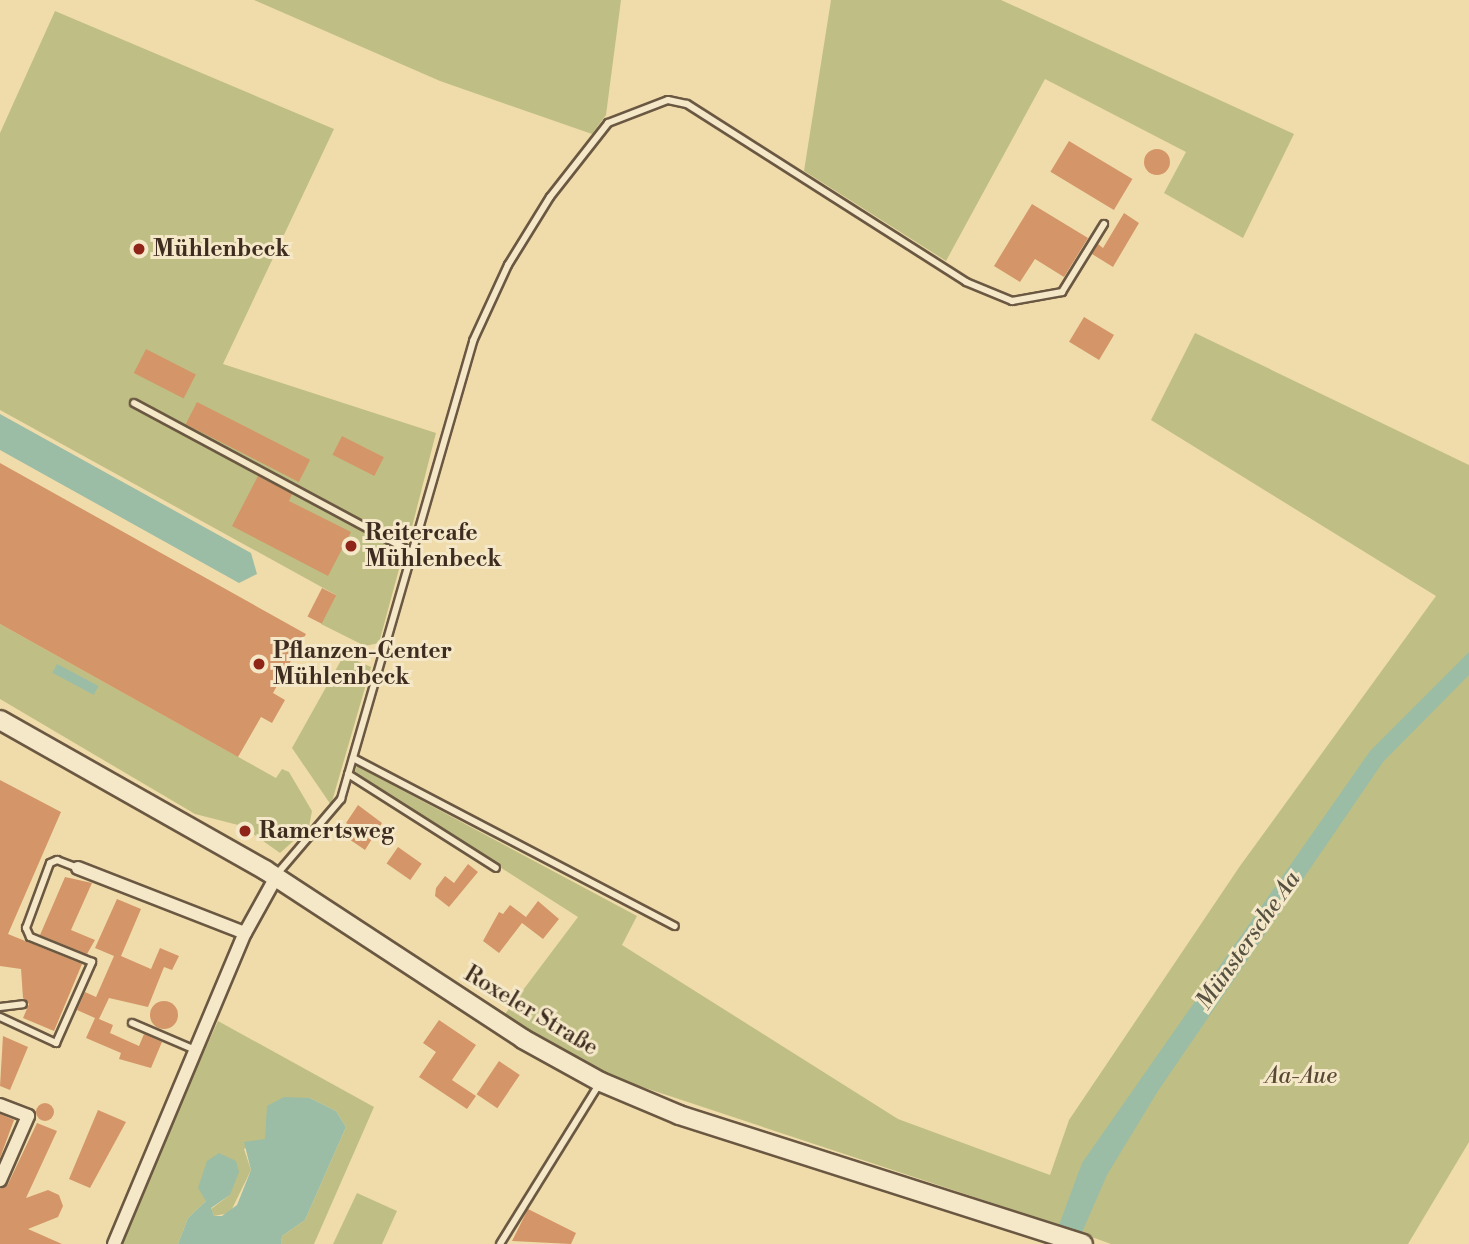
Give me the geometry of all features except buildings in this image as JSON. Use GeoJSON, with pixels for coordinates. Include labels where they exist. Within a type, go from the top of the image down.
{"type":"FeatureCollection","features":[{"type":"Feature","properties":{"kind":"main road","name":"Roxeler Straße"},"geometry":{"type":"LineString","coordinates":[[0,720],[276,877],[523,1039],[601,1082],[679,1115],[1083,1244]]}},
{"type":"Feature","properties":{"kind":"street"},"geometry":{"type":"LineString","coordinates":[[78,868],[245,933]]}},
{"type":"Feature","properties":{"kind":"street"},"geometry":{"type":"LineString","coordinates":[[114,1244],[245,933],[276,877]]}},
{"type":"Feature","properties":{"kind":"street"},"geometry":{"type":"LineString","coordinates":[[0,1105],[28,1116],[0,1181]]}},
{"type":"Feature","properties":{"kind":"lane"},"geometry":{"type":"LineString","coordinates":[[276,877],[328,818],[348,774],[473,341],[536,219],[608,123],[667,100],[687,104],[966,282],[1012,302],[1062,292],[1104,224]]}},
{"type":"Feature","properties":{"kind":"lane"},"geometry":{"type":"LineString","coordinates":[[134,403],[412,552]]}},
{"type":"Feature","properties":{"kind":"lane"},"geometry":{"type":"LineString","coordinates":[[353,758],[675,926]]}},
{"type":"Feature","properties":{"kind":"lane"},"geometry":{"type":"LineString","coordinates":[[348,774],[496,867]]}},
{"type":"Feature","properties":{"kind":"lane"},"geometry":{"type":"LineString","coordinates":[[0,1017],[56,1042],[92,962],[30,937],[26,928],[50,863],[57,860],[78,868]]}},
{"type":"Feature","properties":{"kind":"lane"},"geometry":{"type":"LineString","coordinates":[[0,1007],[23,1004]]}},
{"type":"Feature","properties":{"kind":"lane"},"geometry":{"type":"LineString","coordinates":[[132,1023],[195,1051]]}},
{"type":"Feature","properties":{"kind":"lane"},"geometry":{"type":"LineString","coordinates":[[500,1244],[601,1082]]}},
{"type":"Feature","properties":{"kind":"green space"},"geometry":{"type":"Polygon","coordinates":[[[254,0],[621,0],[606,115],[592,134],[440,81],[254,0]]]}},
{"type":"Feature","properties":{"kind":"green space"},"geometry":{"type":"Polygon","coordinates":[[[831,0],[1001,0],[1294,134],[1243,238],[1164,193],[1186,152],[1045,79],[946,261],[804,171],[831,0]]]}},
{"type":"Feature","properties":{"kind":"green space","name":"Mühlenbeck"},"geometry":{"type":"Polygon","coordinates":[[[55,11],[334,129],[223,364],[436,433],[412,527],[403,529],[402,558],[379,643],[365,646],[321,624],[336,595],[0,410],[0,133],[55,11]]]}},
{"type":"Feature","properties":{"kind":"green space","name":"Aa-Aue"},"geometry":{"type":"Polygon","coordinates":[[[1195,333],[1469,465],[1469,1142],[1408,1244],[1111,1244],[1089,1236],[1086,1244],[1045,1244],[1050,1222],[597,1072],[505,1014],[578,917],[354,774],[357,766],[637,916],[622,945],[898,1119],[1050,1175],[1069,1120],[1240,866],[1436,596],[1151,420],[1195,333]]]}},
{"type":"Feature","properties":{"kind":"green space"},"geometry":{"type":"Polygon","coordinates":[[[0,624],[276,778],[282,769],[289,772],[312,811],[309,827],[280,853],[242,826],[195,814],[0,699],[0,624]]]}},
{"type":"Feature","properties":{"kind":"green space"},"geometry":{"type":"Polygon","coordinates":[[[344,655],[371,667],[331,805],[292,748],[344,655]]]}},
{"type":"Feature","properties":{"kind":"green space"},"geometry":{"type":"Polygon","coordinates":[[[218,1021],[374,1107],[314,1244],[281,1244],[282,1236],[305,1220],[346,1127],[336,1111],[310,1098],[265,1139],[244,1149],[251,1170],[230,1213],[214,1216],[211,1209],[230,1195],[206,1201],[188,1218],[178,1244],[123,1244],[124,1226],[218,1021]]]}},
{"type":"Feature","properties":{"kind":"green space"},"geometry":{"type":"Polygon","coordinates":[[[357,1193],[397,1211],[382,1244],[333,1244],[357,1193]]]}},
{"type":"Feature","properties":{"kind":"water"},"geometry":{"type":"Polygon","coordinates":[[[0,414],[251,553],[257,574],[239,583],[0,450],[0,414]]]}},
{"type":"Feature","properties":{"kind":"water","name":"Münstersche Aa"},"geometry":{"type":"Polygon","coordinates":[[[1469,652],[1469,675],[1383,762],[1158,1091],[1107,1175],[1077,1244],[1052,1244],[1082,1163],[1370,751],[1469,652]]]}},
{"type":"Feature","properties":{"kind":"water"},"geometry":{"type":"Polygon","coordinates":[[[57,664],[98,686],[94,695],[52,673],[57,664]]]}},
{"type":"Feature","properties":{"kind":"water"},"geometry":{"type":"Polygon","coordinates":[[[284,1097],[310,1098],[336,1111],[346,1127],[305,1220],[282,1236],[281,1244],[178,1244],[188,1218],[206,1201],[198,1188],[207,1161],[219,1153],[236,1161],[239,1172],[230,1195],[211,1208],[214,1216],[222,1216],[237,1205],[251,1170],[244,1142],[265,1139],[267,1106],[284,1097]]]}},
{"type":"Feature","properties":{"kind":"place","name":"Mühlenbeck"},"geometry":{"type":"Point","coordinates":[139,249]}},
{"type":"Feature","properties":{"kind":"place","name":"Reitercafe Mühlenbeck"},"geometry":{"type":"Point","coordinates":[351,546]}},
{"type":"Feature","properties":{"kind":"place","name":"Pflanzen-Center Mühlenbeck"},"geometry":{"type":"Point","coordinates":[259,664]}},
{"type":"Feature","properties":{"kind":"place","name":"Ramertsweg"},"geometry":{"type":"Point","coordinates":[245,831]}}]}
